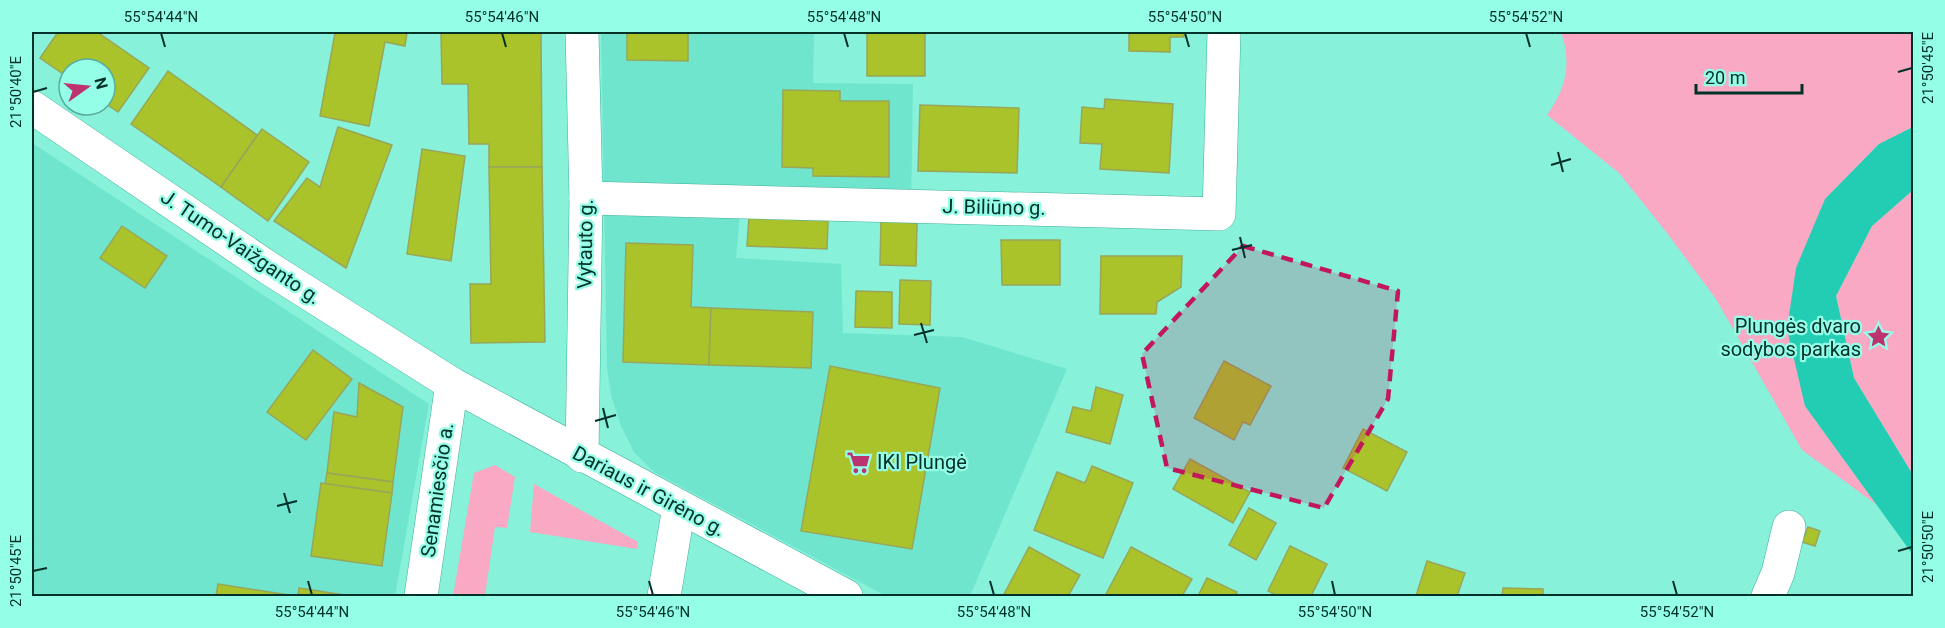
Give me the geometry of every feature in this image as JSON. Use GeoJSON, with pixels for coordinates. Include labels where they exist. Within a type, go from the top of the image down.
{"type":"FeatureCollection","features":[{"type":"Feature","properties":{"kind":"main road","name":"Vytauto g."},"geometry":{"type":"LineString","coordinates":[[582,32],[586,198],[582,456]]}},
{"type":"Feature","properties":{"kind":"main road","name":"J. Biliūno g."},"geometry":{"type":"LineString","coordinates":[[586,198],[1219,214],[1224,32]]}},
{"type":"Feature","properties":{"kind":"main road","name":"J. Tumo-Vaižganto g."},"geometry":{"type":"LineString","coordinates":[[32,106],[270,269],[452,384]]}},
{"type":"Feature","properties":{"kind":"main road","name":"Dariaus ir Girėno g."},"geometry":{"type":"LineString","coordinates":[[452,384],[846,597]]}},
{"type":"Feature","properties":{"kind":"main road","name":"Senamiesčio a."},"geometry":{"type":"LineString","coordinates":[[421,597],[452,384]]}},
{"type":"Feature","properties":{"kind":"main road"},"geometry":{"type":"LineString","coordinates":[[664,597],[679,507]]}},
{"type":"Feature","properties":{"kind":"main road"},"geometry":{"type":"LineString","coordinates":[[1768,597],[1778,573],[1789,527]]}},
{"type":"Feature","properties":{"kind":"highlighted area"},"geometry":{"type":"Polygon","coordinates":[[[1243,246],[1398,291],[1388,399],[1324,508],[1167,468],[1142,354],[1243,246]]]}},
{"type":"Feature","properties":{"kind":"shaded area"},"geometry":{"type":"Polygon","coordinates":[[[601,32],[814,32],[813,83],[913,84],[911,216],[740,213],[736,258],[841,264],[843,333],[962,337],[1067,369],[970,596],[886,596],[654,472],[634,452],[621,426],[611,395],[607,368],[601,32]]]}},
{"type":"Feature","properties":{"kind":"shaded area"},"geometry":{"type":"Polygon","coordinates":[[[1561,32],[1913,32],[1913,127],[1879,144],[1825,199],[1805,406],[1877,505],[1802,450],[1716,299],[1667,233],[1619,173],[1547,115],[1559,95],[1565,75],[1566,54],[1561,32]]]}},
{"type":"Feature","properties":{"kind":"shaded area"},"geometry":{"type":"Polygon","coordinates":[[[1913,127],[1913,190],[1872,226],[1836,296],[1854,378],[1913,475],[1913,555],[1805,406],[1787,329],[1796,268],[1825,199],[1879,144],[1913,127]]]}},
{"type":"Feature","properties":{"kind":"shaded area"},"geometry":{"type":"Polygon","coordinates":[[[32,143],[429,404],[395,596],[32,596],[32,143]]]}},
{"type":"Feature","properties":{"kind":"shaded area","name":"Plungės dvaro sodybos parkas"},"geometry":{"type":"Polygon","coordinates":[[[1913,190],[1913,475],[1854,378],[1836,296],[1872,226],[1913,190]]]}},
{"type":"Feature","properties":{"kind":"shaded area"},"geometry":{"type":"Polygon","coordinates":[[[495,465],[515,477],[507,528],[495,527],[485,596],[453,596],[474,473],[495,465]]]}},
{"type":"Feature","properties":{"kind":"shaded area"},"geometry":{"type":"Polygon","coordinates":[[[534,484],[638,542],[637,549],[530,532],[534,484]]]}},
{"type":"Feature","properties":{"kind":"building"},"geometry":{"type":"Polygon","coordinates":[[[58,32],[97,32],[149,68],[118,112],[117,57],[57,57],[57,70],[40,58],[58,32]]]}},
{"type":"Feature","properties":{"kind":"building"},"geometry":{"type":"Polygon","coordinates":[[[325,32],[407,32],[405,46],[385,42],[369,126],[320,116],[335,33],[325,32]]]}},
{"type":"Feature","properties":{"kind":"building"},"geometry":{"type":"Polygon","coordinates":[[[441,32],[541,32],[542,167],[489,167],[489,144],[469,144],[468,84],[442,84],[441,32]]]}},
{"type":"Feature","properties":{"kind":"building"},"geometry":{"type":"Polygon","coordinates":[[[627,32],[688,32],[688,61],[627,60],[627,32]]]}},
{"type":"Feature","properties":{"kind":"building"},"geometry":{"type":"Polygon","coordinates":[[[867,32],[925,32],[925,76],[867,76],[867,32]]]}},
{"type":"Feature","properties":{"kind":"building"},"geometry":{"type":"Polygon","coordinates":[[[1129,32],[1184,32],[1184,37],[1170,37],[1170,52],[1129,51],[1129,32]]]}},
{"type":"Feature","properties":{"kind":"building"},"geometry":{"type":"Polygon","coordinates":[[[168,71],[257,135],[221,187],[131,124],[168,71]]]}},
{"type":"Feature","properties":{"kind":"building"},"geometry":{"type":"Polygon","coordinates":[[[783,90],[840,91],[840,101],[889,101],[889,177],[813,176],[813,168],[782,167],[783,90]]]}},
{"type":"Feature","properties":{"kind":"building"},"geometry":{"type":"Polygon","coordinates":[[[1105,99],[1173,104],[1169,173],[1100,169],[1102,144],[1080,143],[1082,107],[1104,109],[1105,99]]]}},
{"type":"Feature","properties":{"kind":"building"},"geometry":{"type":"Polygon","coordinates":[[[920,105],[1019,108],[1017,173],[918,171],[920,105]]]}},
{"type":"Feature","properties":{"kind":"building"},"geometry":{"type":"Polygon","coordinates":[[[338,127],[392,145],[346,268],[274,221],[307,178],[320,187],[338,127]]]}},
{"type":"Feature","properties":{"kind":"building"},"geometry":{"type":"Polygon","coordinates":[[[262,129],[309,162],[268,221],[221,187],[262,129]]]}},
{"type":"Feature","properties":{"kind":"building"},"geometry":{"type":"Polygon","coordinates":[[[422,149],[465,156],[451,261],[407,254],[422,149]]]}},
{"type":"Feature","properties":{"kind":"building"},"geometry":{"type":"Polygon","coordinates":[[[489,167],[542,167],[545,342],[471,343],[470,284],[491,284],[489,167]]]}},
{"type":"Feature","properties":{"kind":"building"},"geometry":{"type":"Polygon","coordinates":[[[749,217],[828,221],[827,249],[747,246],[749,217]]]}},
{"type":"Feature","properties":{"kind":"building"},"geometry":{"type":"Polygon","coordinates":[[[881,221],[917,223],[916,266],[880,265],[881,221]]]}},
{"type":"Feature","properties":{"kind":"building"},"geometry":{"type":"Polygon","coordinates":[[[122,226],[167,256],[145,288],[100,258],[122,226]]]}},
{"type":"Feature","properties":{"kind":"building"},"geometry":{"type":"Polygon","coordinates":[[[1001,240],[1060,240],[1060,285],[1002,285],[1001,240]]]}},
{"type":"Feature","properties":{"kind":"building"},"geometry":{"type":"Polygon","coordinates":[[[626,243],[693,245],[691,307],[711,308],[709,365],[623,362],[626,243]]]}},
{"type":"Feature","properties":{"kind":"building"},"geometry":{"type":"Polygon","coordinates":[[[1101,256],[1182,256],[1181,287],[1157,302],[1156,314],[1100,314],[1101,256]]]}},
{"type":"Feature","properties":{"kind":"building"},"geometry":{"type":"Polygon","coordinates":[[[900,280],[931,281],[930,325],[899,324],[900,280]]]}},
{"type":"Feature","properties":{"kind":"building"},"geometry":{"type":"Polygon","coordinates":[[[856,291],[892,292],[892,328],[855,327],[856,291]]]}},
{"type":"Feature","properties":{"kind":"building"},"geometry":{"type":"Polygon","coordinates":[[[711,308],[813,312],[811,368],[709,365],[711,308]]]}},
{"type":"Feature","properties":{"kind":"building"},"geometry":{"type":"Polygon","coordinates":[[[313,350],[352,379],[306,440],[267,412],[313,350]]]}},
{"type":"Feature","properties":{"kind":"building"},"geometry":{"type":"Polygon","coordinates":[[[1224,361],[1271,386],[1250,425],[1243,422],[1234,440],[1194,418],[1224,361]]]}},
{"type":"Feature","properties":{"kind":"building"},"geometry":{"type":"Polygon","coordinates":[[[830,366],[940,388],[912,549],[801,531],[830,366]]]}},
{"type":"Feature","properties":{"kind":"building"},"geometry":{"type":"Polygon","coordinates":[[[359,383],[403,407],[393,482],[327,473],[334,412],[357,417],[359,383]]]}},
{"type":"Feature","properties":{"kind":"building"},"geometry":{"type":"Polygon","coordinates":[[[1096,387],[1123,395],[1110,444],[1066,432],[1073,407],[1091,411],[1096,387]]]}},
{"type":"Feature","properties":{"kind":"building"},"geometry":{"type":"Polygon","coordinates":[[[1363,429],[1407,452],[1387,491],[1343,468],[1363,429]]]}},
{"type":"Feature","properties":{"kind":"building"},"geometry":{"type":"Polygon","coordinates":[[[1190,459],[1250,492],[1233,523],[1173,489],[1190,459]]]}},
{"type":"Feature","properties":{"kind":"building"},"geometry":{"type":"Polygon","coordinates":[[[1092,466],[1133,483],[1103,558],[1034,530],[1057,472],[1085,483],[1092,466]]]}},
{"type":"Feature","properties":{"kind":"building"},"geometry":{"type":"Polygon","coordinates":[[[327,473],[393,482],[392,493],[325,484],[327,473]]]}},
{"type":"Feature","properties":{"kind":"building"},"geometry":{"type":"Polygon","coordinates":[[[321,483],[392,493],[382,566],[311,556],[321,483]]]}},
{"type":"Feature","properties":{"kind":"building"},"geometry":{"type":"Polygon","coordinates":[[[1249,508],[1276,523],[1256,560],[1229,545],[1249,508]]]}},
{"type":"Feature","properties":{"kind":"building"},"geometry":{"type":"Polygon","coordinates":[[[1808,527],[1820,531],[1815,546],[1802,542],[1808,527]]]}},
{"type":"Feature","properties":{"kind":"building"},"geometry":{"type":"Polygon","coordinates":[[[1290,546],[1327,564],[1311,596],[1278,596],[1268,591],[1290,546]]]}},
{"type":"Feature","properties":{"kind":"building"},"geometry":{"type":"Polygon","coordinates":[[[1029,547],[1080,575],[1068,596],[1003,596],[1029,547]]]}},
{"type":"Feature","properties":{"kind":"building"},"geometry":{"type":"Polygon","coordinates":[[[1131,547],[1192,579],[1182,596],[1105,596],[1131,547]]]}},
{"type":"Feature","properties":{"kind":"building"},"geometry":{"type":"Polygon","coordinates":[[[1427,561],[1465,573],[1457,596],[1416,596],[1427,561]]]}},
{"type":"Feature","properties":{"kind":"building"},"geometry":{"type":"Polygon","coordinates":[[[1207,578],[1237,592],[1235,596],[1198,596],[1207,578]]]}},
{"type":"Feature","properties":{"kind":"building"},"geometry":{"type":"Polygon","coordinates":[[[218,584],[295,596],[216,596],[218,584]]]}},
{"type":"Feature","properties":{"kind":"building"},"geometry":{"type":"Polygon","coordinates":[[[299,588],[351,596],[298,596],[299,588]]]}},
{"type":"Feature","properties":{"kind":"building"},"geometry":{"type":"Polygon","coordinates":[[[1503,588],[1543,589],[1543,596],[1502,596],[1503,588]]]}},
{"type":"Feature","properties":{"kind":"place","name":"Plungės dvaro sodybos parkas"},"geometry":{"type":"Point","coordinates":[1879,337]}},
{"type":"Feature","properties":{"kind":"place","name":"IKI Plungė"},"geometry":{"type":"Point","coordinates":[859,462]}}]}
